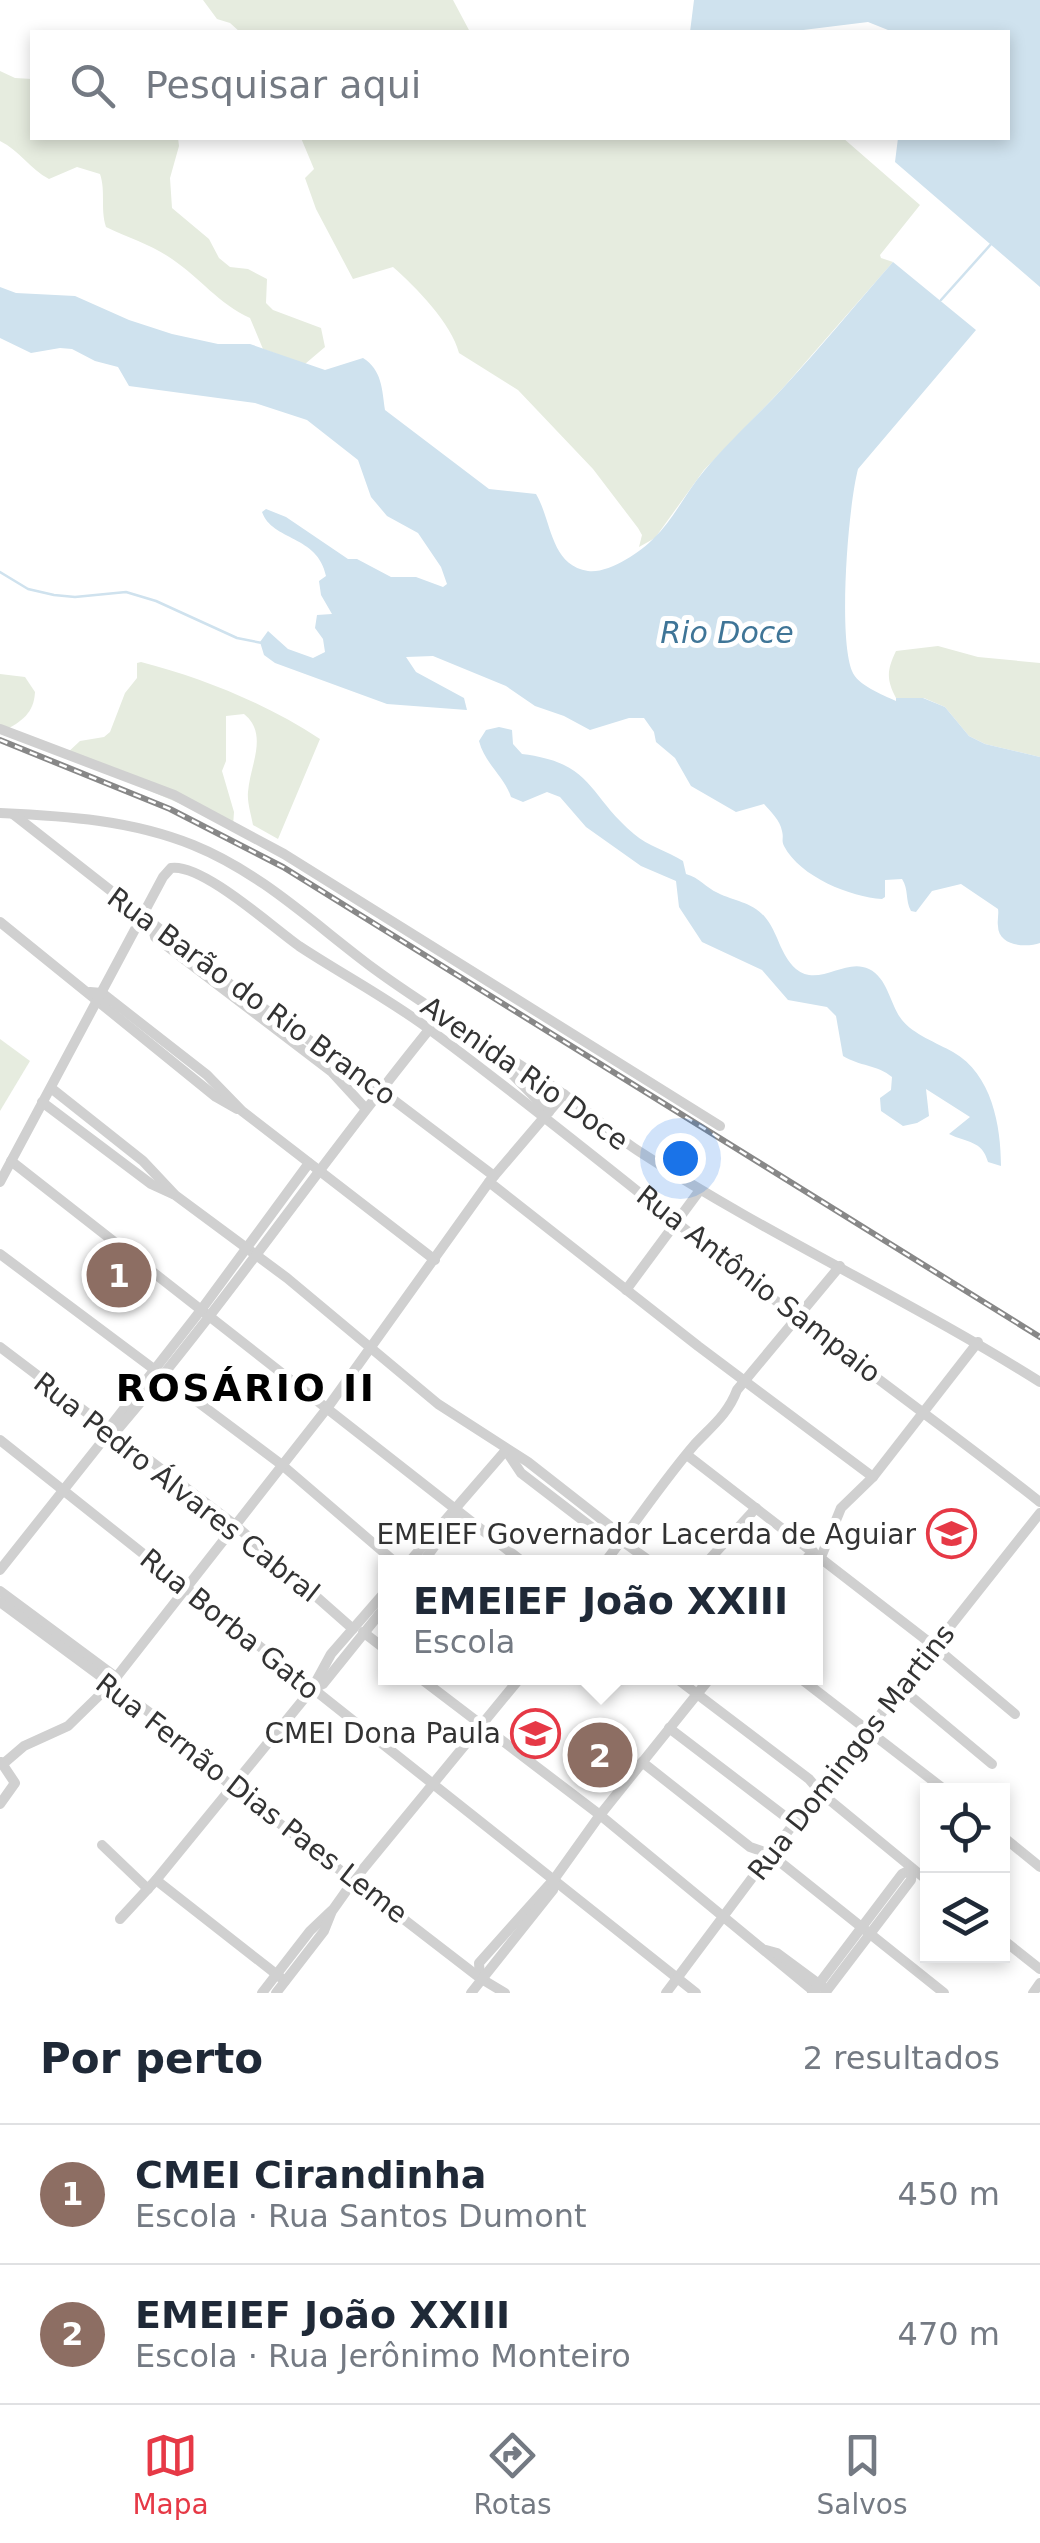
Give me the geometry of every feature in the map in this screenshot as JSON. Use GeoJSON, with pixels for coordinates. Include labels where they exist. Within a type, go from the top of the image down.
{"type":"FeatureCollection","features":[{"type":"Feature","properties":{"kind":"street"},"geometry":{"type":"LineString","coordinates":[[0,729],[174,795],[284,854],[720,1126]]}},
{"type":"Feature","properties":{"kind":"street","name":"Rua Barão do Rio Branco"},"geometry":{"type":"LineString","coordinates":[[6,813],[235,988],[379,1089],[626,1290]]}},
{"type":"Feature","properties":{"kind":"street","name":"Avenida Rio Doce"},"geometry":{"type":"LineString","coordinates":[[6,813],[122,824],[196,846],[232,864],[292,903],[370,966],[564,1094],[635,1149],[700,1190],[978,1342],[1040,1382]]}},
{"type":"Feature","properties":{"kind":"street","name":"Rua Antônio Sampaio"},"geometry":{"type":"LineString","coordinates":[[147,920],[163,877],[171,868],[180,867],[215,886],[300,947],[430,1029],[547,1115],[798,1318],[1040,1502]]}},
{"type":"Feature","properties":{"kind":"street"},"geometry":{"type":"LineString","coordinates":[[0,1182],[147,920]]}},
{"type":"Feature","properties":{"kind":"street"},"geometry":{"type":"LineString","coordinates":[[147,920],[155,937],[332,1072],[365,1108]]}},
{"type":"Feature","properties":{"kind":"street"},"geometry":{"type":"LineString","coordinates":[[0,922],[207,1076],[242,1111],[435,1260]]}},
{"type":"Feature","properties":{"kind":"street"},"geometry":{"type":"LineString","coordinates":[[250,1251],[320,1172],[379,1089],[441,1015]]}},
{"type":"Feature","properties":{"kind":"street"},"geometry":{"type":"LineString","coordinates":[[498,1053],[547,1115]]}},
{"type":"Feature","properties":{"kind":"street"},"geometry":{"type":"LineString","coordinates":[[51,1088],[143,1161],[175,1195],[438,1404],[506,1450],[521,1473],[607,1539],[622,1541],[641,1555]]}},
{"type":"Feature","properties":{"kind":"street"},"geometry":{"type":"LineString","coordinates":[[0,1804],[15,1783],[1,1762],[24,1746],[68,1726],[113,1680],[328,1407],[491,1179],[564,1094]]}},
{"type":"Feature","properties":{"kind":"street"},"geometry":{"type":"LineString","coordinates":[[42,1102],[151,1184],[175,1195]]}},
{"type":"Feature","properties":{"kind":"street"},"geometry":{"type":"LineString","coordinates":[[11,1161],[514,1555]]}},
{"type":"Feature","properties":{"kind":"street"},"geometry":{"type":"LineString","coordinates":[[0,1570],[205,1314],[309,1163]]}},
{"type":"Feature","properties":{"kind":"street"},"geometry":{"type":"LineString","coordinates":[[700,1190],[626,1290],[873,1476]]}},
{"type":"Feature","properties":{"kind":"street"},"geometry":{"type":"LineString","coordinates":[[0,1254],[282,1465],[387,1555]]}},
{"type":"Feature","properties":{"kind":"street"},"geometry":{"type":"LineString","coordinates":[[611,1555],[688,1455],[715,1428],[745,1380],[840,1266]]}},
{"type":"Feature","properties":{"kind":"street"},"geometry":{"type":"LineString","coordinates":[[688,1455],[817,1554],[841,1508],[873,1476],[978,1342]]}},
{"type":"Feature","properties":{"kind":"street","name":"Rua Pedro Álvares Cabral"},"geometry":{"type":"LineString","coordinates":[[0,1347],[107,1434],[235,1525],[378,1644]]}},
{"type":"Feature","properties":{"kind":"street","name":"Rua Borba Gato"},"geometry":{"type":"LineString","coordinates":[[0,1440],[696,1993]]}},
{"type":"Feature","properties":{"kind":"street"},"geometry":{"type":"LineString","coordinates":[[415,1555],[506,1450]]}},
{"type":"Feature","properties":{"kind":"street"},"geometry":{"type":"LineString","coordinates":[[428,1555],[455,1518],[456,1508]]}},
{"type":"Feature","properties":{"kind":"street"},"geometry":{"type":"LineString","coordinates":[[713,1555],[756,1508]]}},
{"type":"Feature","properties":{"kind":"street","name":"Rua Domingos Martins"},"geometry":{"type":"LineString","coordinates":[[666,1993],[770,1854],[1040,1513]]}},
{"type":"Feature","properties":{"kind":"street"},"geometry":{"type":"LineString","coordinates":[[823,1559],[1014,1714]]}},
{"type":"Feature","properties":{"kind":"street"},"geometry":{"type":"LineString","coordinates":[[0,1592],[113,1680]]}},
{"type":"Feature","properties":{"kind":"street","name":"Rua Fernão Dias Paes Leme"},"geometry":{"type":"LineString","coordinates":[[0,1602],[113,1680],[232,1786],[480,1978],[506,1993]]}},
{"type":"Feature","properties":{"kind":"street"},"geometry":{"type":"LineString","coordinates":[[358,1630],[378,1602]]}},
{"type":"Feature","properties":{"kind":"street"},"geometry":{"type":"LineString","coordinates":[[120,1919],[312,1689],[331,1654],[378,1614]]}},
{"type":"Feature","properties":{"kind":"street"},"geometry":{"type":"LineString","coordinates":[[429,1685],[600,1815],[766,1950],[772,1960],[820,1991],[866,1930],[911,1880],[912,1869]]}},
{"type":"Feature","properties":{"kind":"street"},"geometry":{"type":"LineString","coordinates":[[262,1993],[324,1931],[332,1911],[354,1880],[514,1685]]}},
{"type":"Feature","properties":{"kind":"street"},"geometry":{"type":"LineString","coordinates":[[686,1685],[809,1780],[920,1875]]}},
{"type":"Feature","properties":{"kind":"street"},"geometry":{"type":"LineString","coordinates":[[471,1993],[553,1890],[555,1878],[600,1815],[704,1685]]}},
{"type":"Feature","properties":{"kind":"street"},"geometry":{"type":"LineString","coordinates":[[809,1685],[936,1783]]}},
{"type":"Feature","properties":{"kind":"street"},"geometry":{"type":"LineString","coordinates":[[902,1689],[992,1764]]}},
{"type":"Feature","properties":{"kind":"street"},"geometry":{"type":"LineString","coordinates":[[669,1728],[796,1824]]}},
{"type":"Feature","properties":{"kind":"street"},"geometry":{"type":"LineString","coordinates":[[642,1762],[750,1847],[770,1854],[944,1993]]}},
{"type":"Feature","properties":{"kind":"street"},"geometry":{"type":"LineString","coordinates":[[1010,1843],[1040,1867]]}},
{"type":"Feature","properties":{"kind":"street"},"geometry":{"type":"LineString","coordinates":[[102,1846],[281,1978]]}},
{"type":"Feature","properties":{"kind":"street"},"geometry":{"type":"LineString","coordinates":[[1010,1945],[1040,1968]]}},
{"type":"Feature","properties":{"kind":"street"},"geometry":{"type":"LineString","coordinates":[[276,1993],[281,1978]]}},
{"type":"Feature","properties":{"kind":"street"},"geometry":{"type":"LineString","coordinates":[[1032,1993],[1040,1983]]}},
{"type":"Feature","properties":{"kind":"shaded area"},"geometry":{"type":"Polygon","coordinates":[[[203,0],[453,0],[469,30],[238,30],[217,19],[203,0]]]}},
{"type":"Feature","properties":{"kind":"shaded area"},"geometry":{"type":"Polygon","coordinates":[[[0,71],[30,79],[30,140],[178,140],[170,178],[172,208],[209,239],[219,258],[230,267],[248,269],[267,279],[266,303],[273,310],[321,328],[325,347],[305,364],[263,349],[250,318],[164,254],[106,227],[100,174],[77,167],[49,179],[0,141],[0,71]]]}},
{"type":"Feature","properties":{"kind":"shaded area"},"geometry":{"type":"Polygon","coordinates":[[[302,140],[845,140],[920,205],[880,255],[893,262],[783,388],[704,470],[655,538],[639,547],[642,535],[638,528],[593,469],[518,390],[459,353],[441,318],[402,275],[393,267],[353,279],[316,209],[305,178],[314,169],[302,140]]]}},
{"type":"Feature","properties":{"kind":"shaded area"},"geometry":{"type":"Polygon","coordinates":[[[938,646],[978,657],[1040,663],[1040,757],[985,744],[969,736],[945,707],[924,698],[896,698],[889,674],[896,651],[938,646]]]}},
{"type":"Feature","properties":{"kind":"shaded area"},"geometry":{"type":"Polygon","coordinates":[[[137,663],[234,693],[320,739],[278,839],[253,825],[248,792],[257,740],[244,714],[226,716],[226,761],[222,771],[234,812],[233,826],[65,755],[80,741],[104,737],[110,732],[125,693],[137,678],[137,663]]]}},
{"type":"Feature","properties":{"kind":"shaded area"},"geometry":{"type":"Polygon","coordinates":[[[0,674],[25,677],[35,692],[26,716],[4,731],[0,729],[0,674]]]}},
{"type":"Feature","properties":{"kind":"shaded area"},"geometry":{"type":"Polygon","coordinates":[[[0,1039],[30,1061],[0,1111],[0,1039]]]}},
{"type":"Feature","properties":{"kind":"water"},"geometry":{"type":"Polygon","coordinates":[[[694,0],[1040,0],[1040,287],[895,162],[898,140],[1010,140],[1010,30],[888,30],[868,22],[803,30],[690,30],[694,0]]]}},
{"type":"Feature","properties":{"kind":"water","name":"Rio Doce"},"geometry":{"type":"Polygon","coordinates":[[[893,262],[976,330],[858,469],[846,571],[848,654],[855,676],[871,689],[896,701],[923,698],[945,707],[969,736],[985,744],[1040,757],[1040,943],[1034,945],[1014,944],[1003,938],[999,933],[998,909],[961,884],[932,891],[916,912],[909,907],[902,879],[885,880],[882,899],[842,890],[814,876],[792,857],[783,844],[779,823],[764,804],[736,812],[691,786],[675,758],[656,742],[644,718],[629,718],[590,730],[535,706],[506,686],[433,656],[406,657],[416,672],[464,698],[467,710],[387,704],[275,663],[264,655],[260,642],[268,631],[288,649],[313,658],[325,652],[323,639],[315,628],[317,615],[332,614],[321,595],[319,581],[326,576],[321,563],[305,545],[267,521],[262,512],[266,509],[286,517],[348,559],[357,559],[391,577],[416,577],[443,587],[447,584],[441,567],[418,533],[387,516],[371,497],[358,460],[307,420],[255,403],[129,386],[118,367],[72,349],[31,353],[0,338],[0,287],[16,293],[75,296],[172,334],[218,344],[250,344],[325,370],[363,358],[378,374],[385,410],[489,489],[536,494],[566,560],[576,567],[596,571],[624,561],[654,538],[713,460],[797,373],[893,262]]]}},
{"type":"Feature","properties":{"kind":"water"},"geometry":{"type":"Polygon","coordinates":[[[486,730],[512,730],[513,744],[522,754],[546,758],[576,772],[634,834],[683,861],[686,874],[760,912],[796,969],[814,975],[860,966],[875,973],[907,1025],[953,1052],[977,1073],[992,1102],[1001,1166],[988,1162],[978,1146],[949,1134],[970,1117],[926,1089],[929,1116],[917,1123],[903,1126],[881,1111],[880,1098],[891,1090],[892,1077],[843,1056],[836,1016],[827,1007],[788,1000],[762,970],[702,942],[679,907],[676,881],[641,866],[586,827],[560,797],[547,792],[523,802],[511,797],[479,741],[486,730]]]}},
{"type":"Feature","properties":{"kind":"waterway"},"geometry":{"type":"LineString","coordinates":[[941,300],[992,243]]}},
{"type":"Feature","properties":{"kind":"waterway"},"geometry":{"type":"LineString","coordinates":[[0,572],[28,589],[54,595],[126,592],[156,601],[237,638],[262,643]]}},
{"type":"Feature","properties":{"kind":"railway"},"geometry":{"type":"LineString","coordinates":[[0,740],[170,809],[283,867],[1040,1337]]}},
{"type":"Feature","properties":{"kind":"place","name":"CMEI Cirandinha"},"geometry":{"type":"Point","coordinates":[119,1275]}},
{"type":"Feature","properties":{"kind":"place","name":"EMEIEF Governador Lacerda de Aguiar"},"geometry":{"type":"Point","coordinates":[951,1534]}},
{"type":"Feature","properties":{"kind":"place","name":"CMEI Dona Paula"},"geometry":{"type":"Point","coordinates":[536,1733]}},
{"type":"Feature","properties":{"kind":"place","name":"EMEIEF João XXIII"},"geometry":{"type":"Point","coordinates":[600,1755]}},
{"type":"Feature","properties":{"kind":"district","name":"ROSÁRIO II"},"geometry":{"type":"Point","coordinates":[246,1388]}}]}
